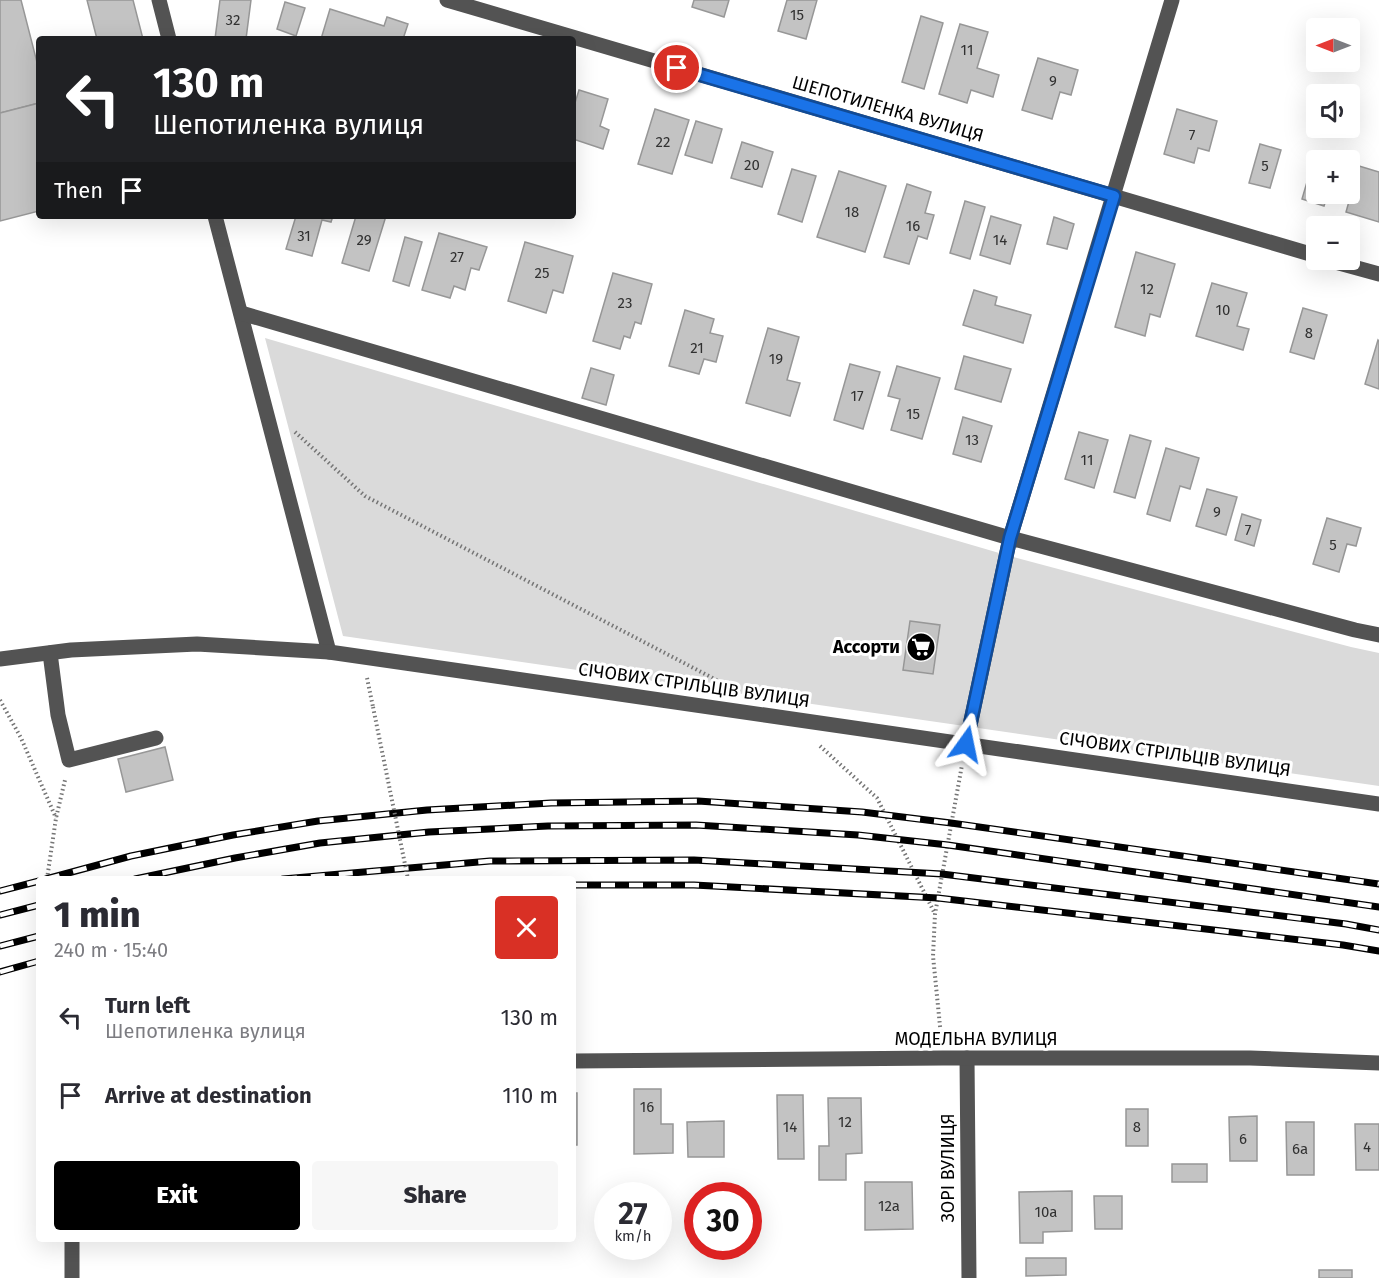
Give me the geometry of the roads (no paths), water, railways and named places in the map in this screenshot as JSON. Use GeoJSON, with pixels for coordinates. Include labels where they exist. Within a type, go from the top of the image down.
{"type":"FeatureCollection","features":[{"type":"Feature","properties":{"kind":"street"},"geometry":{"type":"LineString","coordinates":[[159,0],[168,36]]}},
{"type":"Feature","properties":{"kind":"street","name":"ШЕПОТИЛЕНКА ВУЛИЦЯ"},"geometry":{"type":"LineString","coordinates":[[447,0],[570,36]]}},
{"type":"Feature","properties":{"kind":"street"},"geometry":{"type":"LineString","coordinates":[[966,744],[1010,538],[1172,0]]}},
{"type":"Feature","properties":{"kind":"street","name":"ШЕПОТИЛЕНКА ВУЛИЦЯ"},"geometry":{"type":"LineString","coordinates":[[576,38],[1306,253]]}},
{"type":"Feature","properties":{"kind":"street"},"geometry":{"type":"LineString","coordinates":[[216,219],[329,652]]}},
{"type":"Feature","properties":{"kind":"street"},"geometry":{"type":"LineString","coordinates":[[1360,269],[1379,274]]}},
{"type":"Feature","properties":{"kind":"street"},"geometry":{"type":"LineString","coordinates":[[241,313],[1010,538],[1379,635]]}},
{"type":"Feature","properties":{"kind":"street","name":"СІЧОВИХ СТРІЛЬЦІВ ВУЛИЦЯ"},"geometry":{"type":"LineString","coordinates":[[0,659],[71,650],[197,644],[329,652],[1379,804]]}},
{"type":"Feature","properties":{"kind":"street"},"geometry":{"type":"LineString","coordinates":[[50,653],[58,715],[69,760],[156,738]]}},
{"type":"Feature","properties":{"kind":"street","name":"ЗОРІ ВУЛИЦЯ"},"geometry":{"type":"LineString","coordinates":[[967,1058],[969,1278]]}},
{"type":"Feature","properties":{"kind":"street","name":"МОДЕЛЬНА ВУЛИЦЯ"},"geometry":{"type":"LineString","coordinates":[[576,1061],[1250,1058],[1379,1063]]}},
{"type":"Feature","properties":{"kind":"street"},"geometry":{"type":"LineString","coordinates":[[72,1242],[72,1278]]}},
{"type":"Feature","properties":{"kind":"railway"},"geometry":{"type":"LineString","coordinates":[[57,876],[131,856],[233,835],[318,821],[427,810],[551,803],[698,801],[862,812],[1379,884]]}},
{"type":"Feature","properties":{"kind":"railway"},"geometry":{"type":"LineString","coordinates":[[149,876],[320,843],[429,832],[548,826],[696,825],[858,835],[948,845],[1379,907]]}},
{"type":"Feature","properties":{"kind":"railway"},"geometry":{"type":"LineString","coordinates":[[318,876],[490,861],[694,860],[942,874],[1379,930]]}},
{"type":"Feature","properties":{"kind":"railway"},"geometry":{"type":"LineString","coordinates":[[0,891],[36,882]]}},
{"type":"Feature","properties":{"kind":"railway"},"geometry":{"type":"LineString","coordinates":[[576,885],[694,885],[938,898],[1379,951]]}},
{"type":"Feature","properties":{"kind":"railway"},"geometry":{"type":"LineString","coordinates":[[0,915],[36,906]]}},
{"type":"Feature","properties":{"kind":"railway"},"geometry":{"type":"LineString","coordinates":[[0,946],[36,937]]}},
{"type":"Feature","properties":{"kind":"railway"},"geometry":{"type":"LineString","coordinates":[[0,972],[36,962]]}},
{"type":"Feature","properties":{"kind":"place","name":"Ассорти"},"geometry":{"type":"Point","coordinates":[921,647]}}]}
